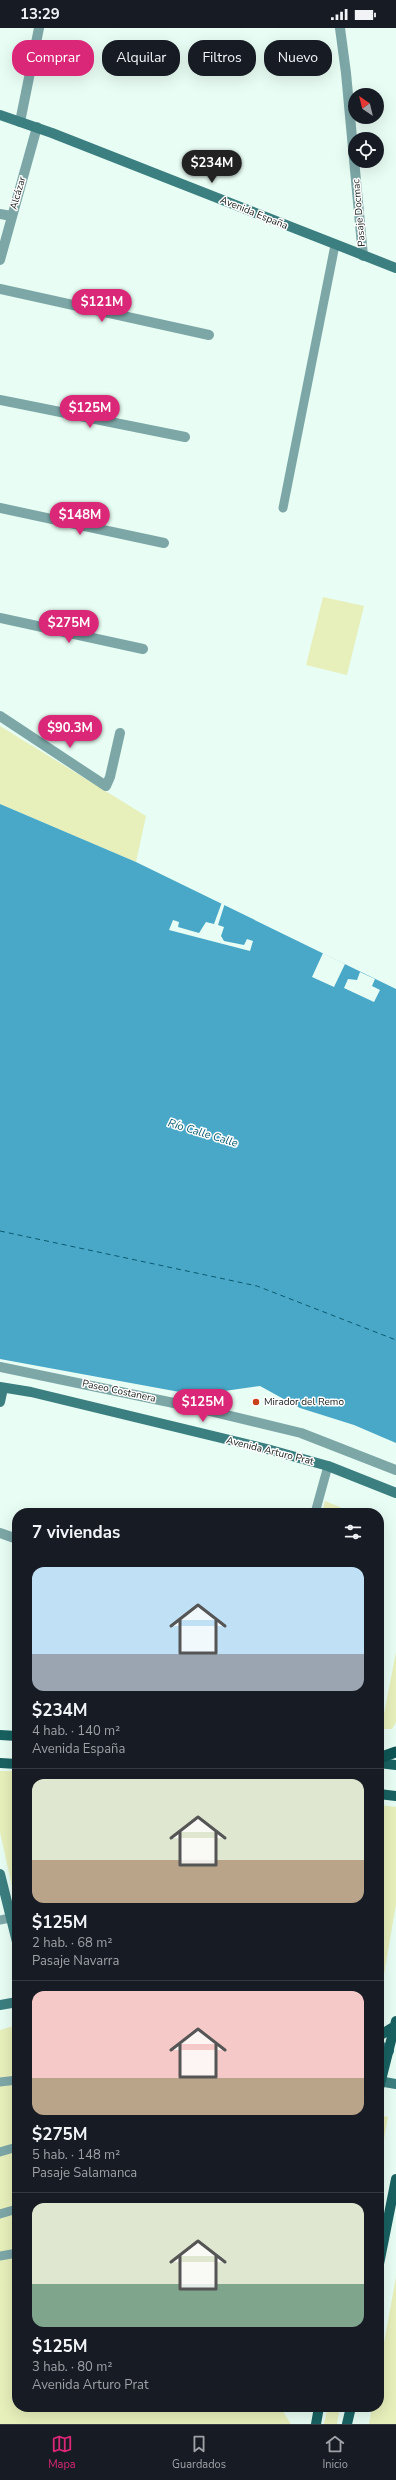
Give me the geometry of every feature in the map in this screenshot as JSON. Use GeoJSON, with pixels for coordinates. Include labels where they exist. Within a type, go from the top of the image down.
{"type":"FeatureCollection","features":[{"type":"Feature","properties":{"kind":"highway"},"geometry":{"type":"LineString","coordinates":[[384,1756],[396,1752]]}},
{"type":"Feature","properties":{"kind":"main road","name":"Avenida España"},"geometry":{"type":"LineString","coordinates":[[0,116],[37,127],[396,268]]}},
{"type":"Feature","properties":{"kind":"main road"},"geometry":{"type":"LineString","coordinates":[[0,1402],[2,1388]]}},
{"type":"Feature","properties":{"kind":"main road","name":"Avenida Arturo Prat"},"geometry":{"type":"LineString","coordinates":[[2,1388],[267,1449],[328,1466],[396,1493]]}},
{"type":"Feature","properties":{"kind":"main road"},"geometry":{"type":"LineString","coordinates":[[0,1735],[12,1736]]}},
{"type":"Feature","properties":{"kind":"main road"},"geometry":{"type":"LineString","coordinates":[[0,1763],[12,1764]]}},
{"type":"Feature","properties":{"kind":"main road"},"geometry":{"type":"LineString","coordinates":[[384,1764],[396,1765]]}},
{"type":"Feature","properties":{"kind":"main road"},"geometry":{"type":"LineString","coordinates":[[384,1795],[396,1796]]}},
{"type":"Feature","properties":{"kind":"main road"},"geometry":{"type":"LineString","coordinates":[[0,1874],[5,1919],[12,1932]]}},
{"type":"Feature","properties":{"kind":"main road"},"geometry":{"type":"LineString","coordinates":[[0,2004],[12,2003]]}},
{"type":"Feature","properties":{"kind":"main road"},"geometry":{"type":"LineString","coordinates":[[384,2034],[395,2029]]}},
{"type":"Feature","properties":{"kind":"main road"},"geometry":{"type":"LineString","coordinates":[[384,2069],[395,2029]]}},
{"type":"Feature","properties":{"kind":"main road"},"geometry":{"type":"LineString","coordinates":[[384,2048],[396,2059]]}},
{"type":"Feature","properties":{"kind":"main road"},"geometry":{"type":"LineString","coordinates":[[384,2083],[396,2084]]}},
{"type":"Feature","properties":{"kind":"main road"},"geometry":{"type":"LineString","coordinates":[[384,2239],[395,2185]]}},
{"type":"Feature","properties":{"kind":"main road"},"geometry":{"type":"LineString","coordinates":[[316,2424],[318,2412]]}},
{"type":"Feature","properties":{"kind":"main road"},"geometry":{"type":"LineString","coordinates":[[348,2424],[349,2412]]}},
{"type":"Feature","properties":{"kind":"street"},"geometry":{"type":"LineString","coordinates":[[20,122],[39,28]]}},
{"type":"Feature","properties":{"kind":"street","name":"Pasaje Docmac"},"geometry":{"type":"LineString","coordinates":[[340,28],[346,73],[363,256]]}},
{"type":"Feature","properties":{"kind":"street","name":"Alcázar"},"geometry":{"type":"LineString","coordinates":[[0,260],[37,127]]}},
{"type":"Feature","properties":{"kind":"street"},"geometry":{"type":"LineString","coordinates":[[0,214],[11,216]]}},
{"type":"Feature","properties":{"kind":"street"},"geometry":{"type":"LineString","coordinates":[[0,289],[209,335]]}},
{"type":"Feature","properties":{"kind":"street"},"geometry":{"type":"LineString","coordinates":[[0,400],[185,437]]}},
{"type":"Feature","properties":{"kind":"street"},"geometry":{"type":"LineString","coordinates":[[0,508],[164,543]]}},
{"type":"Feature","properties":{"kind":"street"},"geometry":{"type":"LineString","coordinates":[[0,618],[143,649]]}},
{"type":"Feature","properties":{"kind":"street"},"geometry":{"type":"LineString","coordinates":[[0,716],[106,786],[110,777],[120,733]]}},
{"type":"Feature","properties":{"kind":"street","name":"Paseo Costanera"},"geometry":{"type":"LineString","coordinates":[[0,1367],[193,1407],[301,1433],[396,1470]]}},
{"type":"Feature","properties":{"kind":"street"},"geometry":{"type":"LineString","coordinates":[[0,1533],[12,1537]]}},
{"type":"Feature","properties":{"kind":"lane"},"geometry":{"type":"LineString","coordinates":[[283,508],[335,245]]}},
{"type":"Feature","properties":{"kind":"lane"},"geometry":{"type":"LineString","coordinates":[[316,1508],[328,1466]]}},
{"type":"Feature","properties":{"kind":"lane"},"geometry":{"type":"LineString","coordinates":[[0,2082],[12,2081]]}},
{"type":"Feature","properties":{"kind":"lane"},"geometry":{"type":"LineString","coordinates":[[0,2152],[12,2148]]}},
{"type":"Feature","properties":{"kind":"lane"},"geometry":{"type":"LineString","coordinates":[[0,2214],[12,2210]]}},
{"type":"Feature","properties":{"kind":"lane"},"geometry":{"type":"LineString","coordinates":[[0,2256],[12,2254]]}},
{"type":"Feature","properties":{"kind":"green space"},"geometry":{"type":"Polygon","coordinates":[[[323,597],[364,606],[347,675],[306,665],[323,597]]]}},
{"type":"Feature","properties":{"kind":"green space"},"geometry":{"type":"Polygon","coordinates":[[[0,726],[146,816],[136,862],[0,804],[0,726]]]}},
{"type":"Feature","properties":{"kind":"green space"},"geometry":{"type":"Polygon","coordinates":[[[325,1501],[342,1508],[323,1508],[325,1501]]]}},
{"type":"Feature","properties":{"kind":"green space"},"geometry":{"type":"Polygon","coordinates":[[[396,1652],[396,1722],[392,1729],[384,1729],[384,1714],[396,1652]]]}},
{"type":"Feature","properties":{"kind":"green space"},"geometry":{"type":"Polygon","coordinates":[[[0,1771],[12,1771],[12,1886],[0,1832],[0,1771]]]}},
{"type":"Feature","properties":{"kind":"green space"},"geometry":{"type":"Polygon","coordinates":[[[384,1806],[396,1807],[396,1904],[384,1975],[384,1806]]]}},
{"type":"Feature","properties":{"kind":"green space"},"geometry":{"type":"Polygon","coordinates":[[[12,2026],[12,2412],[283,2412],[291,2424],[0,2424],[0,2030],[12,2026]]]}},
{"type":"Feature","properties":{"kind":"green space"},"geometry":{"type":"Polygon","coordinates":[[[384,2116],[388,2117],[384,2139],[384,2116]]]}},
{"type":"Feature","properties":{"kind":"green space"},"geometry":{"type":"Polygon","coordinates":[[[396,2277],[396,2424],[369,2424],[371,2412],[384,2412],[384,2343],[396,2277]]]}},
{"type":"Feature","properties":{"kind":"green space"},"geometry":{"type":"Polygon","coordinates":[[[327,2412],[339,2412],[337,2424],[324,2424],[327,2412]]]}},
{"type":"Feature","properties":{"kind":"water","name":"Río Calle Calle"},"geometry":{"type":"Polygon","coordinates":[[[0,804],[136,862],[396,989],[396,1443],[354,1425],[300,1408],[260,1386],[196,1395],[0,1359],[0,804]]]}},
{"type":"Feature","properties":{"kind":"pier"},"geometry":{"type":"Polygon","coordinates":[[[222,902],[225,903],[218,925],[224,927],[221,936],[224,941],[244,945],[247,939],[253,941],[250,951],[169,930],[173,920],[179,922],[178,927],[199,933],[206,922],[214,924],[222,902]]]}},
{"type":"Feature","properties":{"kind":"pier"},"geometry":{"type":"Polygon","coordinates":[[[323,953],[345,964],[334,987],[312,977],[323,953]]]}},
{"type":"Feature","properties":{"kind":"pier"},"geometry":{"type":"Polygon","coordinates":[[[360,972],[375,979],[372,986],[380,990],[374,1002],[344,988],[348,979],[357,980],[360,972]]]}},
{"type":"Feature","properties":{"kind":"ferry route"},"geometry":{"type":"LineString","coordinates":[[0,1231],[257,1286],[396,1340]]}},
{"type":"Feature","properties":{"kind":"place","name":"Mirador del Remo"},"geometry":{"type":"Point","coordinates":[256,1402]}}]}
